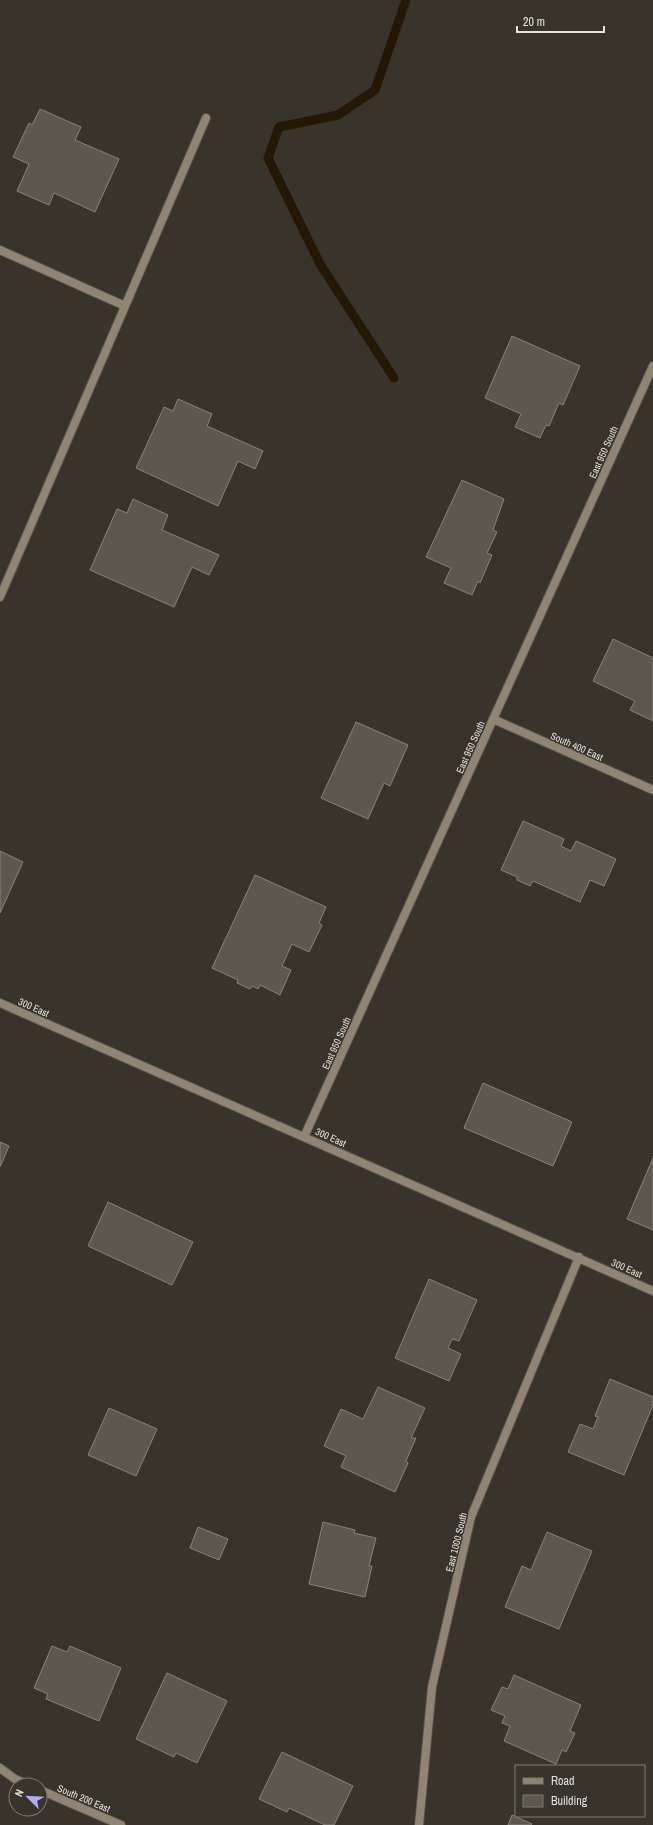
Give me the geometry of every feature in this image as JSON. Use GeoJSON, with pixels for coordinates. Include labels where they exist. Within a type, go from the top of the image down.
{"type":"FeatureCollection","features":[{"type":"Feature","properties":{"kind":"street"},"geometry":{"type":"LineString","coordinates":[[0,597],[206,118]]}},
{"type":"Feature","properties":{"kind":"street"},"geometry":{"type":"LineString","coordinates":[[0,250],[125,306]]}},
{"type":"Feature","properties":{"kind":"street","name":"East 950 South"},"geometry":{"type":"LineString","coordinates":[[304,1137],[653,366]]}},
{"type":"Feature","properties":{"kind":"street","name":"South 400 East"},"geometry":{"type":"LineString","coordinates":[[493,719],[653,790]]}},
{"type":"Feature","properties":{"kind":"street","name":"300 East"},"geometry":{"type":"LineString","coordinates":[[0,1003],[579,1257],[653,1291]]}},
{"type":"Feature","properties":{"kind":"street","name":"East 1000 South"},"geometry":{"type":"LineString","coordinates":[[419,1825],[432,1687],[471,1517],[579,1257]]}},
{"type":"Feature","properties":{"kind":"street"},"geometry":{"type":"LineString","coordinates":[[0,1768],[12,1777]]}},
{"type":"Feature","properties":{"kind":"street","name":"South 200 East"},"geometry":{"type":"LineString","coordinates":[[48,1793],[121,1825]]}},
{"type":"Feature","properties":{"kind":"building"},"geometry":{"type":"Polygon","coordinates":[[[40,109],[81,127],[75,140],[119,159],[95,212],[54,193],[49,205],[17,191],[29,164],[13,157],[29,123],[32,125],[40,109]]]}},
{"type":"Feature","properties":{"kind":"building"},"geometry":{"type":"Polygon","coordinates":[[[512,336],[580,366],[563,405],[559,403],[549,426],[546,425],[540,438],[515,427],[521,414],[485,398],[512,336]]]}},
{"type":"Feature","properties":{"kind":"building"},"geometry":{"type":"Polygon","coordinates":[[[178,399],[212,414],[207,426],[263,451],[255,469],[238,461],[218,506],[136,468],[164,407],[173,411],[178,399]]]}},
{"type":"Feature","properties":{"kind":"building"},"geometry":{"type":"Polygon","coordinates":[[[462,480],[504,499],[493,530],[497,532],[487,553],[492,555],[480,583],[478,581],[472,595],[444,583],[451,568],[426,557],[462,480]]]}},
{"type":"Feature","properties":{"kind":"building"},"geometry":{"type":"Polygon","coordinates":[[[133,499],[168,515],[162,530],[219,555],[209,575],[192,567],[174,607],[90,570],[117,509],[127,513],[133,499]]]}},
{"type":"Feature","properties":{"kind":"building"},"geometry":{"type":"Polygon","coordinates":[[[613,639],[653,658],[653,721],[630,710],[635,701],[593,681],[613,639]]]}},
{"type":"Feature","properties":{"kind":"building"},"geometry":{"type":"Polygon","coordinates":[[[356,722],[408,745],[390,786],[384,783],[368,819],[321,798],[356,722]]]}},
{"type":"Feature","properties":{"kind":"building"},"geometry":{"type":"Polygon","coordinates":[[[523,821],[564,839],[561,846],[571,851],[576,841],[616,859],[604,886],[590,880],[580,902],[533,881],[530,886],[517,880],[517,877],[501,870],[523,821]]]}},
{"type":"Feature","properties":{"kind":"building"},"geometry":{"type":"Polygon","coordinates":[[[0,851],[23,862],[0,913],[0,851]]]}},
{"type":"Feature","properties":{"kind":"building"},"geometry":{"type":"Polygon","coordinates":[[[255,875],[326,907],[319,923],[322,925],[309,952],[292,944],[282,966],[291,970],[280,995],[260,985],[258,989],[252,986],[250,989],[237,983],[238,980],[212,968],[255,875]]]}},
{"type":"Feature","properties":{"kind":"building"},"geometry":{"type":"Polygon","coordinates":[[[483,1083],[572,1122],[553,1166],[464,1128],[483,1083]]]}},
{"type":"Feature","properties":{"kind":"building"},"geometry":{"type":"Polygon","coordinates":[[[0,1142],[9,1146],[0,1167],[0,1142]]]}},
{"type":"Feature","properties":{"kind":"building"},"geometry":{"type":"Polygon","coordinates":[[[653,1158],[653,1230],[627,1219],[653,1158]]]}},
{"type":"Feature","properties":{"kind":"building"},"geometry":{"type":"Polygon","coordinates":[[[108,1202],[193,1242],[172,1285],[88,1246],[108,1202]]]}},
{"type":"Feature","properties":{"kind":"building"},"geometry":{"type":"Polygon","coordinates":[[[429,1279],[477,1300],[459,1341],[452,1339],[448,1348],[461,1354],[449,1381],[395,1358],[429,1279]]]}},
{"type":"Feature","properties":{"kind":"building"},"geometry":{"type":"Polygon","coordinates":[[[610,1379],[653,1397],[653,1405],[624,1475],[568,1452],[580,1424],[593,1429],[598,1417],[595,1416],[610,1379]]]}},
{"type":"Feature","properties":{"kind":"building"},"geometry":{"type":"Polygon","coordinates":[[[378,1387],[425,1408],[411,1438],[416,1438],[406,1461],[408,1463],[395,1492],[341,1467],[346,1456],[324,1446],[341,1409],[363,1419],[378,1387]]]}},
{"type":"Feature","properties":{"kind":"building"},"geometry":{"type":"Polygon","coordinates":[[[109,1408],[157,1429],[136,1476],[88,1455],[109,1408]]]}},
{"type":"Feature","properties":{"kind":"building"},"geometry":{"type":"Polygon","coordinates":[[[323,1522],[355,1530],[354,1533],[376,1538],[369,1566],[372,1566],[365,1597],[309,1584],[323,1522]]]}},
{"type":"Feature","properties":{"kind":"building"},"geometry":{"type":"Polygon","coordinates":[[[198,1527],[228,1539],[219,1560],[190,1548],[198,1527]]]}},
{"type":"Feature","properties":{"kind":"building"},"geometry":{"type":"Polygon","coordinates":[[[547,1532],[592,1551],[559,1629],[505,1607],[522,1566],[531,1570],[547,1532]]]}},
{"type":"Feature","properties":{"kind":"building"},"geometry":{"type":"Polygon","coordinates":[[[52,1646],[67,1652],[70,1646],[121,1668],[99,1721],[46,1699],[48,1694],[34,1688],[52,1646]]]}},
{"type":"Feature","properties":{"kind":"building"},"geometry":{"type":"Polygon","coordinates":[[[167,1673],[227,1701],[197,1763],[176,1753],[174,1757],[136,1739],[167,1673]]]}},
{"type":"Feature","properties":{"kind":"building"},"geometry":{"type":"Polygon","coordinates":[[[514,1675],[581,1705],[570,1731],[575,1733],[566,1752],[562,1750],[556,1764],[504,1741],[510,1726],[502,1723],[505,1716],[491,1710],[502,1687],[508,1689],[514,1675]]]}},
{"type":"Feature","properties":{"kind":"building"},"geometry":{"type":"Polygon","coordinates":[[[282,1752],[353,1786],[334,1825],[325,1825],[289,1808],[287,1812],[259,1799],[282,1752]]]}},
{"type":"Feature","properties":{"kind":"building"},"geometry":{"type":"Polygon","coordinates":[[[512,1815],[532,1824],[531,1825],[508,1825],[512,1815]]]}},
{"type":"Feature","properties":{"kind":"waterway"},"geometry":{"type":"LineString","coordinates":[[394,378],[320,264],[268,158],[279,127],[338,115],[375,90],[406,0]]}}]}
